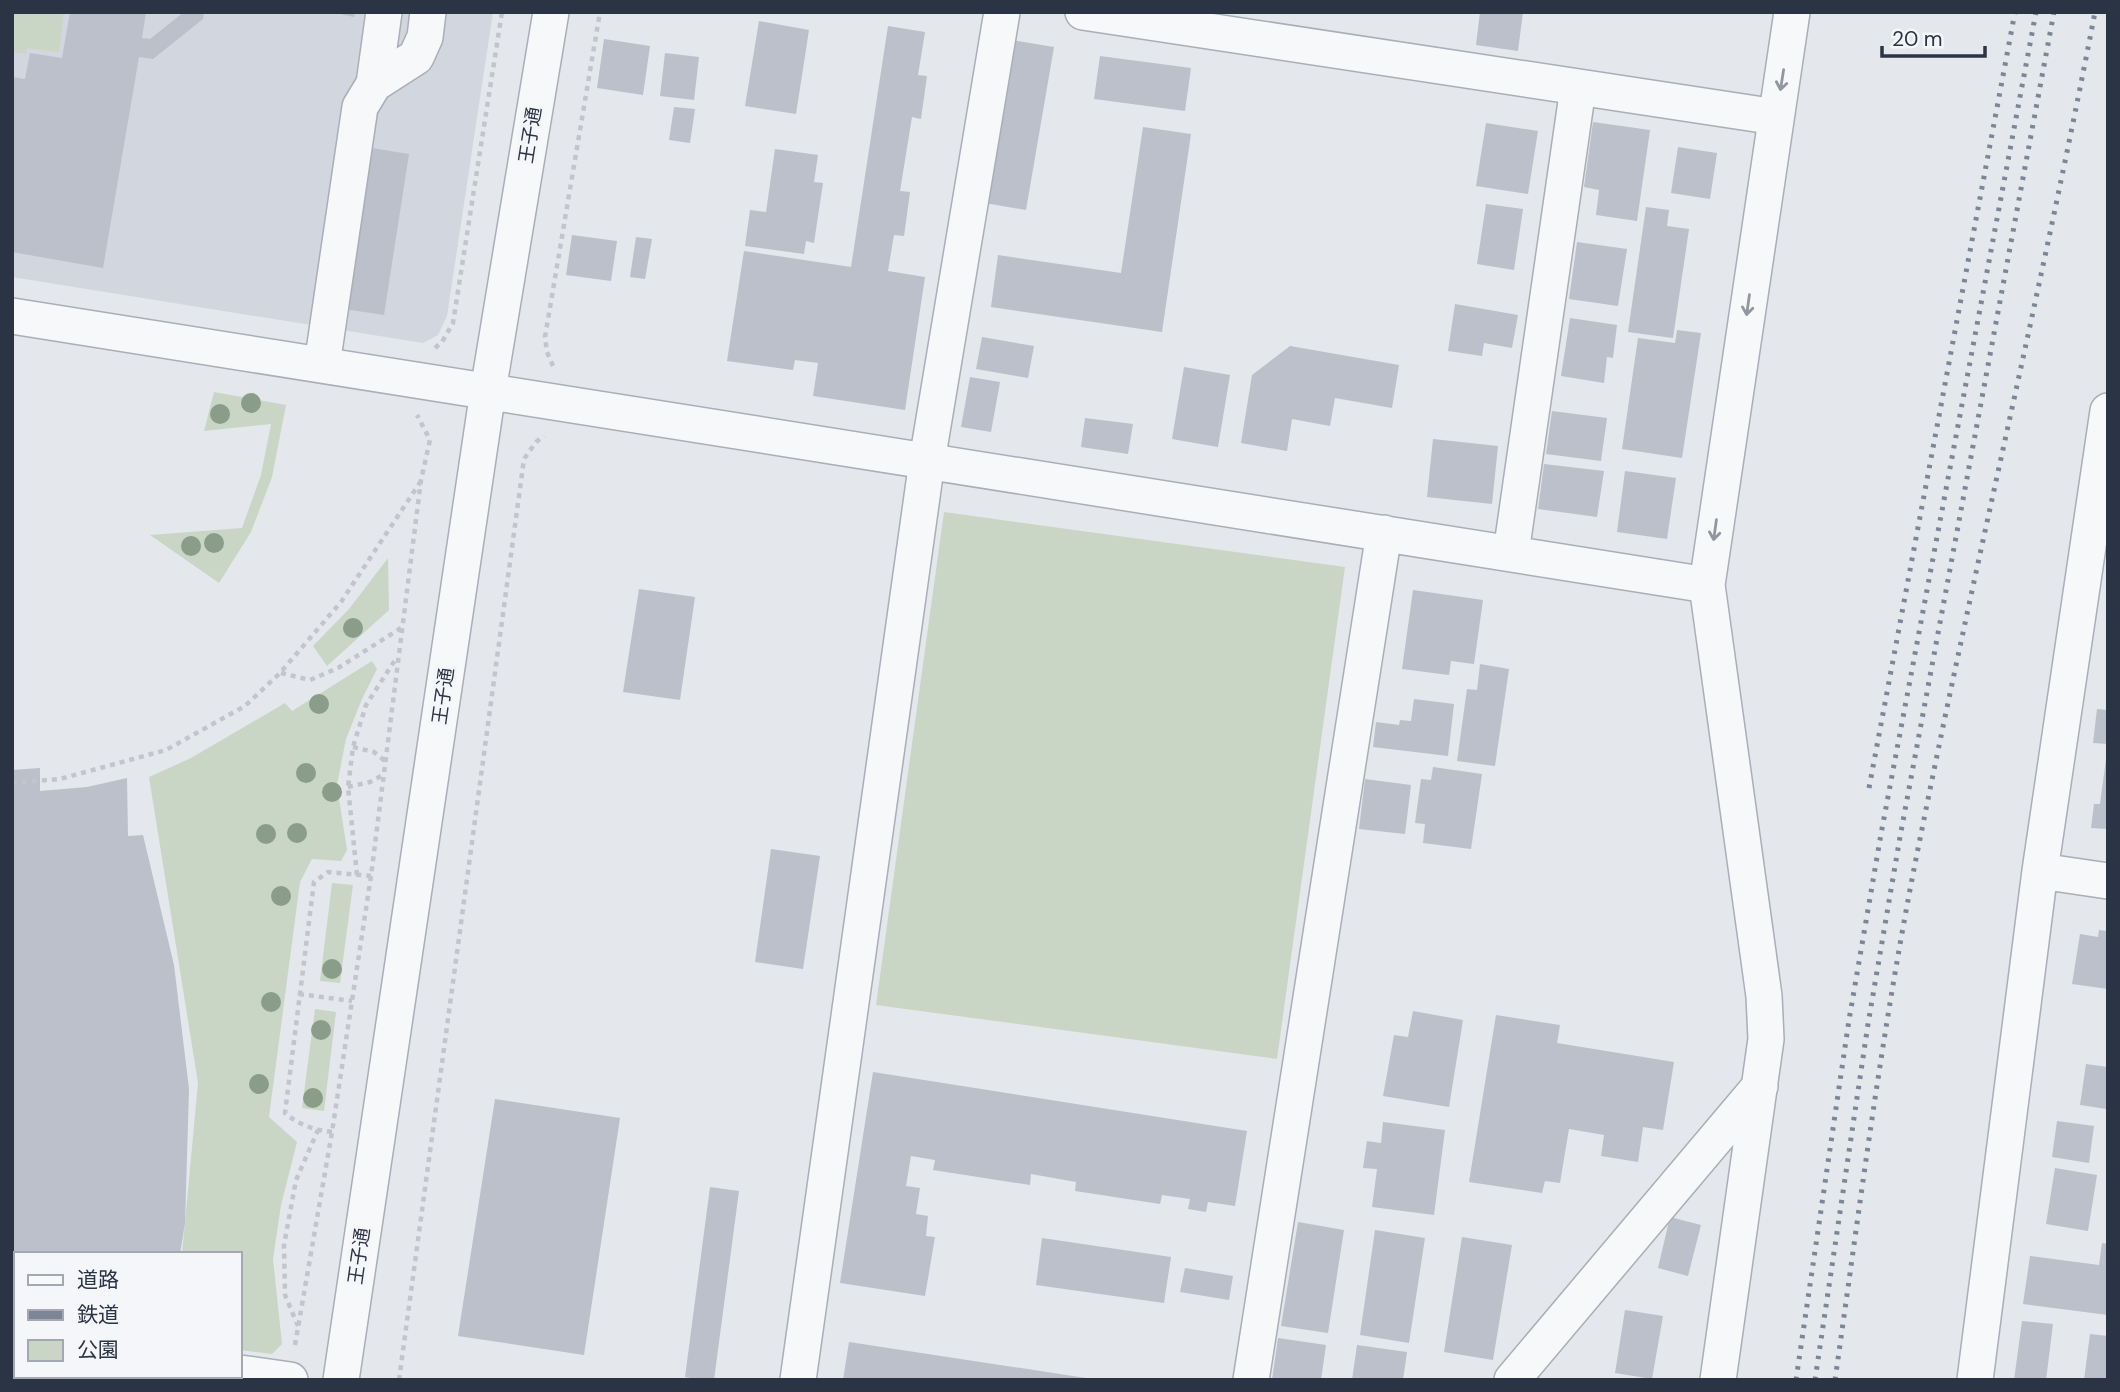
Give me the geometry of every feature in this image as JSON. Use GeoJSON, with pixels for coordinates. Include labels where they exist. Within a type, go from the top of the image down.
{"type":"FeatureCollection","features":[{"type":"Feature","properties":{"kind":"street"},"geometry":{"type":"LineString","coordinates":[[322,365],[360,107],[374,84],[384,12]]}},
{"type":"Feature","properties":{"kind":"street"},"geometry":{"type":"LineString","coordinates":[[374,84],[416,58],[425,37],[428,12]]}},
{"type":"Feature","properties":{"kind":"street","name":"王子通"},"geometry":{"type":"LineString","coordinates":[[352,1378],[488,391],[551,12]]}},
{"type":"Feature","properties":{"kind":"street"},"geometry":{"type":"LineString","coordinates":[[798,1380],[927,461],[1002,12]]}},
{"type":"Feature","properties":{"kind":"street"},"geometry":{"type":"LineString","coordinates":[[1083,12],[1776,117]]}},
{"type":"Feature","properties":{"kind":"street"},"geometry":{"type":"LineString","coordinates":[[1718,1380],[1766,1039],[1764,996],[1707,585],[1792,12]]}},
{"type":"Feature","properties":{"kind":"street"},"geometry":{"type":"LineString","coordinates":[[1511,554],[1578,88]]}},
{"type":"Feature","properties":{"kind":"street"},"geometry":{"type":"LineString","coordinates":[[12,316],[1707,585]]}},
{"type":"Feature","properties":{"kind":"street"},"geometry":{"type":"LineString","coordinates":[[1975,1380],[2040,871],[2103,473],[2108,411]]}},
{"type":"Feature","properties":{"kind":"street"},"geometry":{"type":"LineString","coordinates":[[1251,1380],[1384,533]]}},
{"type":"Feature","properties":{"kind":"street"},"geometry":{"type":"LineString","coordinates":[[2040,871],[2108,881]]}},
{"type":"Feature","properties":{"kind":"street"},"geometry":{"type":"LineString","coordinates":[[1512,1380],[1760,1086]]}},
{"type":"Feature","properties":{"kind":"street"},"geometry":{"type":"LineString","coordinates":[[242,1373],[289,1380]]}},
{"type":"Feature","properties":{"kind":"path"},"geometry":{"type":"LineString","coordinates":[[431,351],[442,342],[453,324],[502,12]]}},
{"type":"Feature","properties":{"kind":"path"},"geometry":{"type":"LineString","coordinates":[[400,1380],[524,459],[536,442],[546,435],[554,367],[547,352],[545,337],[600,12]]}},
{"type":"Feature","properties":{"kind":"path"},"geometry":{"type":"LineString","coordinates":[[289,1380],[332,1132],[371,876],[421,480],[430,440],[418,415],[405,413]]}},
{"type":"Feature","properties":{"kind":"path"},"geometry":{"type":"LineString","coordinates":[[12,783],[60,779],[166,750],[245,706],[280,673],[341,603],[421,480]]}},
{"type":"Feature","properties":{"kind":"path"},"geometry":{"type":"LineString","coordinates":[[280,673],[310,680],[338,668],[402,628]]}},
{"type":"Feature","properties":{"kind":"path"},"geometry":{"type":"LineString","coordinates":[[357,875],[348,787],[353,747],[366,705],[398,656]]}},
{"type":"Feature","properties":{"kind":"path"},"geometry":{"type":"LineString","coordinates":[[353,747],[374,752],[385,762]]}},
{"type":"Feature","properties":{"kind":"path"},"geometry":{"type":"LineString","coordinates":[[348,787],[370,782],[384,774]]}},
{"type":"Feature","properties":{"kind":"path"},"geometry":{"type":"LineString","coordinates":[[332,1132],[295,1122],[285,1113],[314,882],[328,872],[371,876]]}},
{"type":"Feature","properties":{"kind":"path"},"geometry":{"type":"LineString","coordinates":[[299,994],[352,1002]]}},
{"type":"Feature","properties":{"kind":"path"},"geometry":{"type":"LineString","coordinates":[[298,1327],[285,1295],[284,1245],[296,1180],[318,1130]]}},
{"type":"Feature","properties":{"kind":"shaded area"},"geometry":{"type":"Polygon","coordinates":[[[12,12],[493,12],[447,316],[438,335],[423,343],[12,277],[12,12]]]}},
{"type":"Feature","properties":{"kind":"green space"},"geometry":{"type":"Polygon","coordinates":[[[12,12],[64,12],[59,52],[27,48],[26,54],[12,52],[12,12]]]}},
{"type":"Feature","properties":{"kind":"green space"},"geometry":{"type":"Polygon","coordinates":[[[214,392],[286,405],[272,477],[251,532],[219,583],[150,535],[242,528],[261,475],[271,424],[204,431],[214,392]]]}},
{"type":"Feature","properties":{"kind":"green space"},"geometry":{"type":"Polygon","coordinates":[[[944,512],[1345,567],[1277,1059],[876,1005],[944,512]]]}},
{"type":"Feature","properties":{"kind":"green space"},"geometry":{"type":"Polygon","coordinates":[[[388,558],[389,610],[327,666],[313,646],[349,609],[388,558]]]}},
{"type":"Feature","properties":{"kind":"green space"},"geometry":{"type":"Polygon","coordinates":[[[372,661],[377,669],[346,739],[337,785],[347,850],[341,861],[312,859],[300,882],[269,1117],[297,1142],[281,1205],[273,1259],[282,1344],[272,1354],[242,1350],[242,1252],[182,1252],[198,1083],[149,777],[191,758],[285,703],[292,711],[372,661]]]}},
{"type":"Feature","properties":{"kind":"green space"},"geometry":{"type":"Polygon","coordinates":[[[332,883],[353,885],[340,983],[320,981],[332,883]]]}},
{"type":"Feature","properties":{"kind":"green space"},"geometry":{"type":"Polygon","coordinates":[[[315,1009],[336,1012],[324,1111],[302,1108],[315,1009]]]}},
{"type":"Feature","properties":{"kind":"building"},"geometry":{"type":"Polygon","coordinates":[[[70,12],[146,12],[142,38],[150,39],[184,12],[204,12],[203,19],[153,59],[139,57],[103,268],[12,252],[12,77],[25,79],[30,53],[62,58],[70,12]]]}},
{"type":"Feature","properties":{"kind":"building"},"geometry":{"type":"Polygon","coordinates":[[[331,12],[355,12],[354,17],[331,12]]]}},
{"type":"Feature","properties":{"kind":"building"},"geometry":{"type":"Polygon","coordinates":[[[1480,12],[1523,12],[1518,51],[1476,45],[1480,12]]]}},
{"type":"Feature","properties":{"kind":"building"},"geometry":{"type":"Polygon","coordinates":[[[759,21],[809,30],[796,114],[745,106],[759,21]]]}},
{"type":"Feature","properties":{"kind":"building"},"geometry":{"type":"Polygon","coordinates":[[[888,26],[925,32],[918,75],[927,76],[921,119],[912,117],[900,191],[910,192],[904,236],[894,235],[888,271],[925,277],[905,410],[813,396],[818,363],[795,360],[793,370],[727,361],[744,251],[851,267],[888,26]]]}},
{"type":"Feature","properties":{"kind":"building"},"geometry":{"type":"Polygon","coordinates":[[[604,39],[650,46],[643,95],[597,88],[604,39]]]}},
{"type":"Feature","properties":{"kind":"building"},"geometry":{"type":"Polygon","coordinates":[[[1012,40],[1054,47],[1026,210],[985,203],[1012,40]]]}},
{"type":"Feature","properties":{"kind":"building"},"geometry":{"type":"Polygon","coordinates":[[[665,53],[699,57],[694,100],[660,96],[665,53]]]}},
{"type":"Feature","properties":{"kind":"building"},"geometry":{"type":"Polygon","coordinates":[[[1100,56],[1191,68],[1185,111],[1094,99],[1100,56]]]}},
{"type":"Feature","properties":{"kind":"building"},"geometry":{"type":"Polygon","coordinates":[[[674,107],[695,109],[690,143],[669,140],[674,107]]]}},
{"type":"Feature","properties":{"kind":"building"},"geometry":{"type":"Polygon","coordinates":[[[1593,122],[1650,130],[1637,221],[1596,215],[1599,190],[1584,187],[1593,122]]]}},
{"type":"Feature","properties":{"kind":"building"},"geometry":{"type":"Polygon","coordinates":[[[1486,123],[1538,131],[1528,194],[1476,186],[1486,123]]]}},
{"type":"Feature","properties":{"kind":"building"},"geometry":{"type":"Polygon","coordinates":[[[1143,127],[1191,134],[1162,332],[991,307],[998,255],[1121,273],[1143,127]]]}},
{"type":"Feature","properties":{"kind":"building"},"geometry":{"type":"Polygon","coordinates":[[[1678,147],[1717,153],[1710,199],[1671,193],[1678,147]]]}},
{"type":"Feature","properties":{"kind":"building"},"geometry":{"type":"Polygon","coordinates":[[[372,148],[409,154],[384,315],[338,308],[351,223],[361,225],[372,148]]]}},
{"type":"Feature","properties":{"kind":"building"},"geometry":{"type":"Polygon","coordinates":[[[775,149],[818,155],[814,182],[823,183],[814,243],[806,241],[804,254],[745,246],[750,210],[766,212],[775,149]]]}},
{"type":"Feature","properties":{"kind":"building"},"geometry":{"type":"Polygon","coordinates":[[[1486,204],[1523,209],[1514,270],[1477,264],[1486,204]]]}},
{"type":"Feature","properties":{"kind":"building"},"geometry":{"type":"Polygon","coordinates":[[[1646,207],[1669,210],[1667,226],[1689,229],[1673,338],[1628,332],[1646,207]]]}},
{"type":"Feature","properties":{"kind":"building"},"geometry":{"type":"Polygon","coordinates":[[[572,235],[617,241],[611,281],[566,275],[572,235]]]}},
{"type":"Feature","properties":{"kind":"building"},"geometry":{"type":"Polygon","coordinates":[[[636,237],[652,239],[645,279],[630,277],[636,237]]]}},
{"type":"Feature","properties":{"kind":"building"},"geometry":{"type":"Polygon","coordinates":[[[1577,242],[1627,249],[1618,306],[1569,299],[1577,242]]]}},
{"type":"Feature","properties":{"kind":"building"},"geometry":{"type":"Polygon","coordinates":[[[1455,304],[1518,315],[1512,348],[1484,343],[1482,356],[1448,351],[1455,304]]]}},
{"type":"Feature","properties":{"kind":"building"},"geometry":{"type":"Polygon","coordinates":[[[1570,318],[1617,325],[1613,358],[1607,357],[1604,383],[1561,376],[1570,318]]]}},
{"type":"Feature","properties":{"kind":"building"},"geometry":{"type":"Polygon","coordinates":[[[1677,330],[1701,333],[1682,458],[1622,449],[1638,338],[1675,343],[1677,330]]]}},
{"type":"Feature","properties":{"kind":"building"},"geometry":{"type":"Polygon","coordinates":[[[982,337],[1034,346],[1028,378],[976,369],[982,337]]]}},
{"type":"Feature","properties":{"kind":"building"},"geometry":{"type":"Polygon","coordinates":[[[1290,346],[1399,365],[1392,408],[1335,398],[1330,426],[1292,419],[1287,451],[1241,443],[1252,375],[1290,346]]]}},
{"type":"Feature","properties":{"kind":"building"},"geometry":{"type":"Polygon","coordinates":[[[1184,367],[1230,375],[1218,447],[1172,439],[1184,367]]]}},
{"type":"Feature","properties":{"kind":"building"},"geometry":{"type":"Polygon","coordinates":[[[970,377],[1000,382],[991,432],[961,427],[970,377]]]}},
{"type":"Feature","properties":{"kind":"building"},"geometry":{"type":"Polygon","coordinates":[[[1552,411],[1607,418],[1601,461],[1546,454],[1552,411]]]}},
{"type":"Feature","properties":{"kind":"building"},"geometry":{"type":"Polygon","coordinates":[[[1085,418],[1133,424],[1128,454],[1081,447],[1085,418]]]}},
{"type":"Feature","properties":{"kind":"building"},"geometry":{"type":"Polygon","coordinates":[[[1433,439],[1498,446],[1492,504],[1427,497],[1433,439]]]}},
{"type":"Feature","properties":{"kind":"building"},"geometry":{"type":"Polygon","coordinates":[[[1544,464],[1604,471],[1597,517],[1538,509],[1544,464]]]}},
{"type":"Feature","properties":{"kind":"building"},"geometry":{"type":"Polygon","coordinates":[[[1625,471],[1676,478],[1667,539],[1617,532],[1625,471]]]}},
{"type":"Feature","properties":{"kind":"building"},"geometry":{"type":"Polygon","coordinates":[[[639,589],[695,597],[680,700],[623,692],[639,589]]]}},
{"type":"Feature","properties":{"kind":"building"},"geometry":{"type":"Polygon","coordinates":[[[1413,590],[1483,600],[1474,664],[1451,661],[1449,675],[1402,669],[1413,590]]]}},
{"type":"Feature","properties":{"kind":"building"},"geometry":{"type":"Polygon","coordinates":[[[1480,664],[1509,669],[1495,766],[1457,761],[1467,689],[1477,690],[1480,664]]]}},
{"type":"Feature","properties":{"kind":"building"},"geometry":{"type":"Polygon","coordinates":[[[1414,699],[1454,704],[1448,756],[1373,747],[1376,722],[1399,725],[1400,720],[1411,721],[1414,699]]]}},
{"type":"Feature","properties":{"kind":"building"},"geometry":{"type":"Polygon","coordinates":[[[2097,709],[2108,710],[2108,744],[2093,743],[2097,709]]]}},
{"type":"Feature","properties":{"kind":"building"},"geometry":{"type":"Polygon","coordinates":[[[2106,759],[2108,829],[2091,828],[2094,804],[2100,804],[2106,759]]]}},
{"type":"Feature","properties":{"kind":"building"},"geometry":{"type":"Polygon","coordinates":[[[1433,767],[1482,774],[1471,849],[1423,843],[1425,824],[1415,823],[1421,779],[1431,780],[1433,767]]]}},
{"type":"Feature","properties":{"kind":"building"},"geometry":{"type":"Polygon","coordinates":[[[40,768],[40,791],[87,787],[127,778],[128,836],[143,835],[174,965],[189,1089],[185,1223],[180,1252],[14,1252],[12,1363],[12,770],[40,768]]]}},
{"type":"Feature","properties":{"kind":"building"},"geometry":{"type":"Polygon","coordinates":[[[1365,779],[1411,785],[1405,834],[1359,829],[1365,779]]]}},
{"type":"Feature","properties":{"kind":"building"},"geometry":{"type":"Polygon","coordinates":[[[771,849],[820,856],[803,969],[755,962],[771,849]]]}},
{"type":"Feature","properties":{"kind":"building"},"geometry":{"type":"Polygon","coordinates":[[[2099,930],[2108,931],[2108,989],[2072,984],[2080,934],[2098,937],[2099,930]]]}},
{"type":"Feature","properties":{"kind":"building"},"geometry":{"type":"Polygon","coordinates":[[[1413,1011],[1463,1020],[1449,1107],[1383,1096],[1394,1035],[1408,1037],[1413,1011]]]}},
{"type":"Feature","properties":{"kind":"building"},"geometry":{"type":"Polygon","coordinates":[[[1496,1015],[1560,1025],[1557,1043],[1674,1062],[1663,1130],[1643,1127],[1638,1162],[1601,1156],[1604,1135],[1569,1129],[1560,1183],[1545,1181],[1542,1193],[1469,1182],[1496,1015]]]}},
{"type":"Feature","properties":{"kind":"building"},"geometry":{"type":"Polygon","coordinates":[[[2086,1064],[2108,1067],[2106,1109],[2080,1105],[2086,1064]]]}},
{"type":"Feature","properties":{"kind":"building"},"geometry":{"type":"Polygon","coordinates":[[[873,1072],[1247,1131],[1235,1206],[1208,1202],[1206,1212],[1188,1209],[1190,1199],[1162,1195],[1160,1204],[1075,1191],[1076,1182],[1031,1174],[1030,1185],[933,1170],[935,1160],[911,1156],[906,1186],[920,1188],[916,1214],[928,1216],[926,1236],[935,1237],[925,1296],[840,1283],[873,1072]]]}},
{"type":"Feature","properties":{"kind":"building"},"geometry":{"type":"Polygon","coordinates":[[[495,1099],[620,1118],[584,1355],[458,1336],[495,1099]]]}},
{"type":"Feature","properties":{"kind":"building"},"geometry":{"type":"Polygon","coordinates":[[[2057,1121],[2094,1126],[2089,1163],[2052,1157],[2057,1121]]]}},
{"type":"Feature","properties":{"kind":"building"},"geometry":{"type":"Polygon","coordinates":[[[1383,1122],[1445,1130],[1434,1215],[1372,1207],[1377,1169],[1363,1168],[1367,1141],[1381,1143],[1383,1122]]]}},
{"type":"Feature","properties":{"kind":"building"},"geometry":{"type":"Polygon","coordinates":[[[2055,1168],[2097,1175],[2088,1231],[2046,1224],[2055,1168]]]}},
{"type":"Feature","properties":{"kind":"building"},"geometry":{"type":"Polygon","coordinates":[[[710,1187],[739,1191],[714,1380],[702,1380],[685,1377],[710,1187]]]}},
{"type":"Feature","properties":{"kind":"building"},"geometry":{"type":"Polygon","coordinates":[[[1670,1217],[1701,1225],[1688,1276],[1658,1268],[1670,1217]]]}},
{"type":"Feature","properties":{"kind":"building"},"geometry":{"type":"Polygon","coordinates":[[[1298,1222],[1344,1230],[1328,1333],[1281,1326],[1298,1222]]]}},
{"type":"Feature","properties":{"kind":"building"},"geometry":{"type":"Polygon","coordinates":[[[1375,1230],[1425,1238],[1409,1343],[1360,1335],[1375,1230]]]}},
{"type":"Feature","properties":{"kind":"building"},"geometry":{"type":"Polygon","coordinates":[[[1462,1237],[1512,1245],[1493,1360],[1444,1352],[1462,1237]]]}},
{"type":"Feature","properties":{"kind":"building"},"geometry":{"type":"Polygon","coordinates":[[[1042,1238],[1171,1257],[1164,1303],[1036,1285],[1042,1238]]]}},
{"type":"Feature","properties":{"kind":"building"},"geometry":{"type":"Polygon","coordinates":[[[2102,1243],[2108,1244],[2108,1315],[2023,1304],[2030,1256],[2099,1265],[2102,1243]]]}},
{"type":"Feature","properties":{"kind":"building"},"geometry":{"type":"Polygon","coordinates":[[[1185,1268],[1233,1276],[1229,1300],[1180,1292],[1185,1268]]]}},
{"type":"Feature","properties":{"kind":"building"},"geometry":{"type":"Polygon","coordinates":[[[1625,1310],[1663,1316],[1652,1379],[1615,1373],[1625,1310]]]}},
{"type":"Feature","properties":{"kind":"building"},"geometry":{"type":"Polygon","coordinates":[[[2022,1321],[2053,1324],[2046,1380],[2014,1380],[2022,1321]]]}},
{"type":"Feature","properties":{"kind":"building"},"geometry":{"type":"Polygon","coordinates":[[[2090,1334],[2108,1336],[2108,1380],[2084,1380],[2090,1334]]]}},
{"type":"Feature","properties":{"kind":"building"},"geometry":{"type":"Polygon","coordinates":[[[1278,1338],[1326,1345],[1321,1380],[1272,1380],[1278,1338]]]}},
{"type":"Feature","properties":{"kind":"building"},"geometry":{"type":"Polygon","coordinates":[[[849,1342],[1086,1378],[1086,1380],[843,1380],[849,1342]]]}},
{"type":"Feature","properties":{"kind":"building"},"geometry":{"type":"Polygon","coordinates":[[[1357,1345],[1407,1352],[1403,1380],[1352,1380],[1357,1345]]]}},
{"type":"Feature","properties":{"kind":"railway"},"geometry":{"type":"LineString","coordinates":[[1869,788],[2015,12]]}},
{"type":"Feature","properties":{"kind":"railway"},"geometry":{"type":"LineString","coordinates":[[1796,1380],[1849,1020],[1881,834],[2036,12]]}},
{"type":"Feature","properties":{"kind":"railway"},"geometry":{"type":"LineString","coordinates":[[1815,1380],[1868,1024],[1900,837],[2054,12]]}},
{"type":"Feature","properties":{"kind":"railway"},"geometry":{"type":"LineString","coordinates":[[1835,1380],[1874,1106],[1908,902],[2095,12]]}}]}
